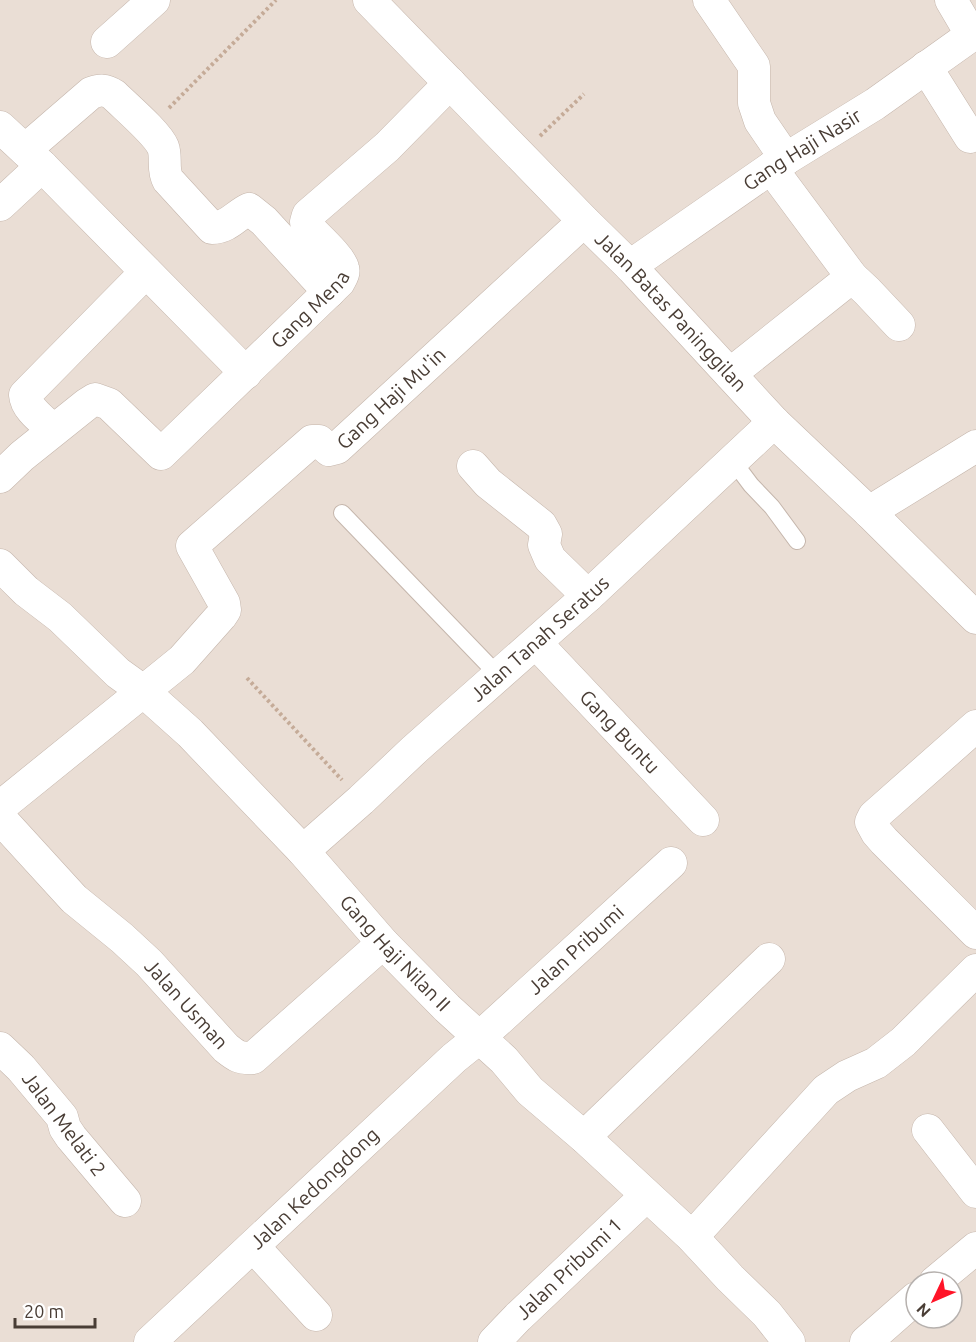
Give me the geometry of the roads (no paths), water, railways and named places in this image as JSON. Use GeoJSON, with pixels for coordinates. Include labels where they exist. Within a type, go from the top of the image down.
{"type":"FeatureCollection","features":[{"type":"Feature","properties":{"kind":"street"},"geometry":{"type":"LineString","coordinates":[[107,42],[154,0]]}},
{"type":"Feature","properties":{"kind":"street","name":"Jalan Batas Paninggilan"},"geometry":{"type":"LineString","coordinates":[[369,0],[630,266],[774,422],[976,618]]}},
{"type":"Feature","properties":{"kind":"street"},"geometry":{"type":"LineString","coordinates":[[709,0],[754,66],[754,103],[778,164],[852,277],[899,325]]}},
{"type":"Feature","properties":{"kind":"street"},"geometry":{"type":"LineString","coordinates":[[951,0],[974,33]]}},
{"type":"Feature","properties":{"kind":"street","name":"Gang Haji Nasir"},"geometry":{"type":"LineString","coordinates":[[630,266],[778,164],[875,104],[974,33]]}},
{"type":"Feature","properties":{"kind":"street"},"geometry":{"type":"LineString","coordinates":[[927,67],[970,137]]}},
{"type":"Feature","properties":{"kind":"street","name":"Gang Mena"},"geometry":{"type":"LineString","coordinates":[[53,430],[95,399],[109,404],[161,454],[339,282],[343,268],[339,260],[308,227],[306,222],[308,215],[387,147],[450,83]]}},
{"type":"Feature","properties":{"kind":"street"},"geometry":{"type":"LineString","coordinates":[[0,205],[33,158],[91,93],[101,90],[108,91],[149,129],[162,146],[168,180],[212,228],[228,224],[249,209],[264,221],[329,292]]}},
{"type":"Feature","properties":{"kind":"street"},"geometry":{"type":"LineString","coordinates":[[0,127],[246,373]]}},
{"type":"Feature","properties":{"kind":"street","name":"Gang Haji Mu'in"},"geometry":{"type":"LineString","coordinates":[[143,691],[182,660],[225,610],[225,603],[221,595],[192,546],[312,441],[319,441],[329,450],[337,448],[584,221]]}},
{"type":"Feature","properties":{"kind":"street"},"geometry":{"type":"LineString","coordinates":[[0,477],[53,430],[28,405],[25,395],[146,272]]}},
{"type":"Feature","properties":{"kind":"street"},"geometry":{"type":"LineString","coordinates":[[730,374],[852,277]]}},
{"type":"Feature","properties":{"kind":"street","name":"Jalan Tanah Seratus"},"geometry":{"type":"LineString","coordinates":[[303,851],[588,596],[774,422]]}},
{"type":"Feature","properties":{"kind":"street"},"geometry":{"type":"LineString","coordinates":[[869,512],[976,446]]}},
{"type":"Feature","properties":{"kind":"street"},"geometry":{"type":"LineString","coordinates":[[473,466],[488,483],[541,525],[546,534],[544,545],[550,559],[588,596]]}},
{"type":"Feature","properties":{"kind":"street","name":"Gang Haji Nilan II"},"geometry":{"type":"LineString","coordinates":[[0,566],[26,591],[60,617],[118,673],[143,691],[190,733],[303,851],[383,943],[447,1008],[504,1060],[530,1091],[584,1137],[692,1237],[767,1314],[789,1342]]}},
{"type":"Feature","properties":{"kind":"street","name":"Gang Buntu"},"geometry":{"type":"LineString","coordinates":[[536,643],[703,820]]}},
{"type":"Feature","properties":{"kind":"street"},"geometry":{"type":"LineString","coordinates":[[0,807],[143,691]]}},
{"type":"Feature","properties":{"kind":"street"},"geometry":{"type":"LineString","coordinates":[[976,726],[874,816],[871,822],[884,841],[976,933]]}},
{"type":"Feature","properties":{"kind":"street","name":"Jalan Usman"},"geometry":{"type":"LineString","coordinates":[[0,818],[74,899],[149,963],[226,1048],[243,1059],[253,1058],[383,943]]}},
{"type":"Feature","properties":{"kind":"street","name":"Jalan Pribumi"},"geometry":{"type":"LineString","coordinates":[[480,1037],[671,863]]}},
{"type":"Feature","properties":{"kind":"street"},"geometry":{"type":"LineString","coordinates":[[584,1137],[768,959]]}},
{"type":"Feature","properties":{"kind":"street"},"geometry":{"type":"LineString","coordinates":[[692,1237],[826,1090],[847,1076],[876,1063],[903,1042],[976,970]]}},
{"type":"Feature","properties":{"kind":"street","name":"Jalan Kedongdong"},"geometry":{"type":"LineString","coordinates":[[150,1342],[437,1073],[480,1037]]}},
{"type":"Feature","properties":{"kind":"street","name":"Jalan Melati 2"},"geometry":{"type":"LineString","coordinates":[[0,1048],[21,1068],[62,1117],[71,1137],[125,1201]]}},
{"type":"Feature","properties":{"kind":"street"},"geometry":{"type":"LineString","coordinates":[[928,1130],[976,1192]]}},
{"type":"Feature","properties":{"kind":"street","name":"Jalan Pribumi 1"},"geometry":{"type":"LineString","coordinates":[[494,1342],[646,1196]]}},
{"type":"Feature","properties":{"kind":"street"},"geometry":{"type":"LineString","coordinates":[[253,1246],[316,1315]]}},
{"type":"Feature","properties":{"kind":"street"},"geometry":{"type":"LineString","coordinates":[[949,1270],[976,1248]]}},
{"type":"Feature","properties":{"kind":"street"},"geometry":{"type":"LineString","coordinates":[[866,1342],[904,1309]]}},
{"type":"Feature","properties":{"kind":"lane"},"geometry":{"type":"LineString","coordinates":[[733,461],[797,541]]}},
{"type":"Feature","properties":{"kind":"lane"},"geometry":{"type":"LineString","coordinates":[[342,513],[498,675]]}}]}
